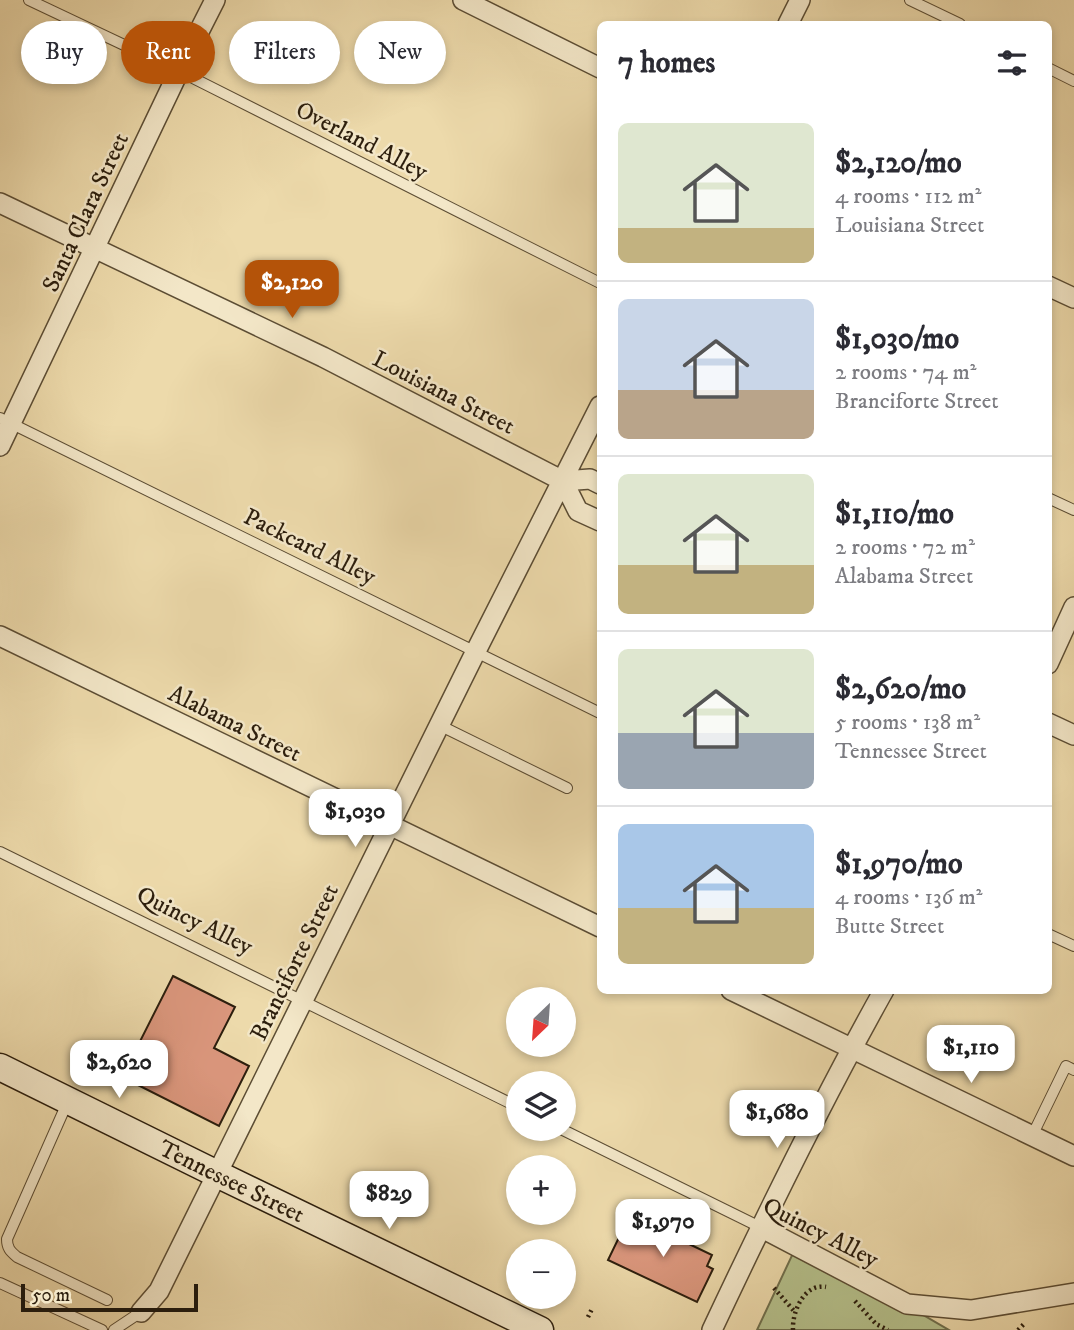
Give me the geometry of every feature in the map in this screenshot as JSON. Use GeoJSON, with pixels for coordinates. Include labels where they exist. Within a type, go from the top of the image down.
{"type":"FeatureCollection","features":[{"type":"Feature","properties":{"kind":"main road","name":"Tennessee Street"},"geometry":{"type":"LineString","coordinates":[[0,1067],[540,1330]]}},
{"type":"Feature","properties":{"kind":"street","name":"Santa Clara Street"},"geometry":{"type":"LineString","coordinates":[[204,21],[215,0]]}},
{"type":"Feature","properties":{"kind":"street"},"geometry":{"type":"LineString","coordinates":[[463,0],[597,67]]}},
{"type":"Feature","properties":{"kind":"street"},"geometry":{"type":"LineString","coordinates":[[790,21],[800,0]]}},
{"type":"Feature","properties":{"kind":"street","name":"Santa Clara Street"},"geometry":{"type":"LineString","coordinates":[[0,446],[6,421],[95,248],[173,84]]}},
{"type":"Feature","properties":{"kind":"street","name":"Louisiana Street"},"geometry":{"type":"LineString","coordinates":[[0,203],[323,357],[562,481],[590,480],[597,483]]}},
{"type":"Feature","properties":{"kind":"street"},"geometry":{"type":"LineString","coordinates":[[1052,288],[1074,298]]}},
{"type":"Feature","properties":{"kind":"street","name":"Branciforte Street"},"geometry":{"type":"LineString","coordinates":[[141,1312],[159,1291],[597,412]]}},
{"type":"Feature","properties":{"kind":"street"},"geometry":{"type":"LineString","coordinates":[[562,481],[578,511],[597,520]]}},
{"type":"Feature","properties":{"kind":"street"},"geometry":{"type":"LineString","coordinates":[[1052,655],[1074,607]]}},
{"type":"Feature","properties":{"kind":"street","name":"Alabama Street"},"geometry":{"type":"LineString","coordinates":[[0,636],[597,926]]}},
{"type":"Feature","properties":{"kind":"street"},"geometry":{"type":"LineString","coordinates":[[1052,725],[1074,735]]}},
{"type":"Feature","properties":{"kind":"street"},"geometry":{"type":"LineString","coordinates":[[739,994],[1074,1156]]}},
{"type":"Feature","properties":{"kind":"street"},"geometry":{"type":"LineString","coordinates":[[712,1330],[760,1227],[882,994]]}},
{"type":"Feature","properties":{"kind":"street","name":"Quincy Alley"},"geometry":{"type":"LineString","coordinates":[[760,1227],[907,1304],[971,1310],[1074,1293]]}},
{"type":"Feature","properties":{"kind":"lane","name":"Overland Alley"},"geometry":{"type":"LineString","coordinates":[[29,0],[121,44]]}},
{"type":"Feature","properties":{"kind":"lane"},"geometry":{"type":"LineString","coordinates":[[910,0],[954,21]]}},
{"type":"Feature","properties":{"kind":"lane"},"geometry":{"type":"LineString","coordinates":[[1052,70],[1074,80]]}},
{"type":"Feature","properties":{"kind":"lane","name":"Overland Alley"},"geometry":{"type":"LineString","coordinates":[[205,84],[597,281]]}},
{"type":"Feature","properties":{"kind":"lane","name":"Packcard Alley"},"geometry":{"type":"LineString","coordinates":[[6,421],[597,712]]}},
{"type":"Feature","properties":{"kind":"lane"},"geometry":{"type":"LineString","coordinates":[[1052,500],[1074,510]]}},
{"type":"Feature","properties":{"kind":"lane"},"geometry":{"type":"LineString","coordinates":[[439,725],[567,788]]}},
{"type":"Feature","properties":{"kind":"lane","name":"Quincy Alley"},"geometry":{"type":"LineString","coordinates":[[0,852],[506,1101]]}},
{"type":"Feature","properties":{"kind":"lane"},"geometry":{"type":"LineString","coordinates":[[1052,936],[1074,946]]}},
{"type":"Feature","properties":{"kind":"lane"},"geometry":{"type":"LineString","coordinates":[[1032,1136],[1066,1066],[1074,1070]]}},
{"type":"Feature","properties":{"kind":"lane"},"geometry":{"type":"LineString","coordinates":[[68,1101],[7,1245],[17,1257],[107,1300]]}},
{"type":"Feature","properties":{"kind":"lane","name":"Quincy Alley"},"geometry":{"type":"LineString","coordinates":[[576,1136],[760,1227]]}},
{"type":"Feature","properties":{"kind":"lane"},"geometry":{"type":"LineString","coordinates":[[0,1283],[102,1330]]}},
{"type":"Feature","properties":{"kind":"lane"},"geometry":{"type":"LineString","coordinates":[[114,1330],[141,1312]]}},
{"type":"Feature","properties":{"kind":"path"},"geometry":{"type":"LineString","coordinates":[[793,1330],[797,1305],[805,1295],[820,1286],[834,1288]]}},
{"type":"Feature","properties":{"kind":"path"},"geometry":{"type":"LineString","coordinates":[[774,1288],[795,1312]]}},
{"type":"Feature","properties":{"kind":"path"},"geometry":{"type":"LineString","coordinates":[[854,1300],[876,1324],[888,1330]]}},
{"type":"Feature","properties":{"kind":"path"},"geometry":{"type":"LineString","coordinates":[[588,1317],[592,1309]]}},
{"type":"Feature","properties":{"kind":"green space"},"geometry":{"type":"Polygon","coordinates":[[[795,1249],[923,1315],[949,1330],[757,1330],[795,1249]]]}},
{"type":"Feature","properties":{"kind":"building"},"geometry":{"type":"Polygon","coordinates":[[[173,976],[235,1007],[214,1048],[249,1066],[219,1126],[122,1077],[173,976]]]}},
{"type":"Feature","properties":{"kind":"building"},"geometry":{"type":"Polygon","coordinates":[[[635,1218],[712,1255],[707,1266],[713,1269],[697,1302],[608,1260],[625,1225],[629,1229],[635,1218]]]}}]}
